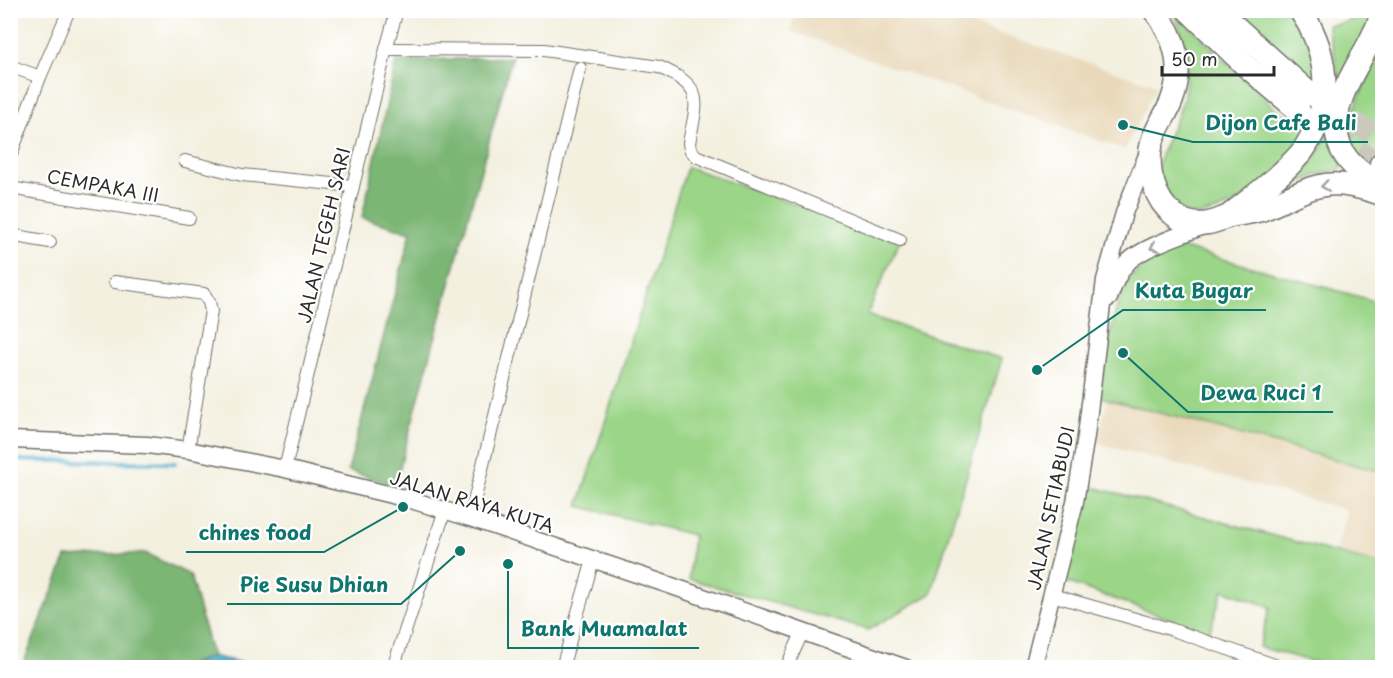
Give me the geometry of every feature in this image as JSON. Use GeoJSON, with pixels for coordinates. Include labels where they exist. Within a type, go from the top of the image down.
{"type":"FeatureCollection","features":[{"type":"Feature","properties":{"kind":"highway"},"geometry":{"type":"LineString","coordinates":[[1154,10],[1168,28],[1174,42],[1177,73],[1172,101],[1152,140],[1150,165],[1152,179],[1162,203],[1178,219],[1218,220],[1260,211],[1303,191],[1330,184],[1383,194]]}},
{"type":"Feature","properties":{"kind":"highway"},"geometry":{"type":"LineString","coordinates":[[1188,10],[1245,66],[1305,103],[1217,10]]}},
{"type":"Feature","properties":{"kind":"highway"},"geometry":{"type":"LineString","coordinates":[[1218,220],[1265,187],[1297,158],[1308,144],[1317,124],[1324,95],[1323,63],[1318,45],[1300,10]]}},
{"type":"Feature","properties":{"kind":"highway"},"geometry":{"type":"LineString","coordinates":[[1382,171],[1360,172],[1349,160],[1341,148],[1337,110],[1341,97],[1375,33],[1383,12]]}},
{"type":"Feature","properties":{"kind":"main road","name":"JALAN SETIABUDI"},"geometry":{"type":"LineString","coordinates":[[1033,668],[1075,502],[1086,436],[1105,280],[1124,213],[1152,140]]}},
{"type":"Feature","properties":{"kind":"main road","name":"JALAN SETIABUDI"},"geometry":{"type":"LineString","coordinates":[[1101,318],[1120,271],[1130,260],[1141,253],[1218,220]]}},
{"type":"Feature","properties":{"kind":"main road","name":"JALAN RAYA KUTA"},"geometry":{"type":"LineString","coordinates":[[10,440],[147,445],[188,450],[285,469],[470,518],[906,668]]}},
{"type":"Feature","properties":{"kind":"street"},"geometry":{"type":"LineString","coordinates":[[10,157],[40,77],[69,10]]}},
{"type":"Feature","properties":{"kind":"street","name":"JALAN TEGEH SARI"},"geometry":{"type":"LineString","coordinates":[[285,469],[397,10]]}},
{"type":"Feature","properties":{"kind":"street"},"geometry":{"type":"LineString","coordinates":[[386,49],[544,50],[659,67],[681,79],[693,89],[697,100],[689,143],[690,149],[696,156],[900,240]]}},
{"type":"Feature","properties":{"kind":"street"},"geometry":{"type":"LineString","coordinates":[[10,66],[40,77]]}},
{"type":"Feature","properties":{"kind":"street"},"geometry":{"type":"LineString","coordinates":[[470,518],[580,68]]}},
{"type":"Feature","properties":{"kind":"street"},"geometry":{"type":"LineString","coordinates":[[185,161],[242,174],[353,186]]}},
{"type":"Feature","properties":{"kind":"street","name":"CEMPAKA III"},"geometry":{"type":"LineString","coordinates":[[10,189],[189,218]]}},
{"type":"Feature","properties":{"kind":"street"},"geometry":{"type":"LineString","coordinates":[[10,235],[50,242]]}},
{"type":"Feature","properties":{"kind":"street"},"geometry":{"type":"LineString","coordinates":[[115,282],[204,294],[209,302],[211,311],[188,450]]}},
{"type":"Feature","properties":{"kind":"street"},"geometry":{"type":"LineString","coordinates":[[393,668],[445,510]]}},
{"type":"Feature","properties":{"kind":"street"},"geometry":{"type":"LineString","coordinates":[[562,668],[593,560]]}},
{"type":"Feature","properties":{"kind":"street"},"geometry":{"type":"LineString","coordinates":[[1052,594],[1170,629],[1283,668]]}},
{"type":"Feature","properties":{"kind":"street"},"geometry":{"type":"LineString","coordinates":[[786,668],[803,631]]}},
{"type":"Feature","properties":{"kind":"shaded area"},"geometry":{"type":"Polygon","coordinates":[[[796,11],[929,11],[1157,85],[1125,150],[790,31],[796,11]]]}},
{"type":"Feature","properties":{"kind":"shaded area"},"geometry":{"type":"Polygon","coordinates":[[[1107,399],[1382,472],[1382,565],[1336,551],[1347,510],[1097,443],[1107,399]]]}},
{"type":"Feature","properties":{"kind":"green space"},"geometry":{"type":"Polygon","coordinates":[[[1290,10],[1312,45],[1321,75],[1321,97],[1307,138],[1275,173],[1242,199],[1204,214],[1189,215],[1183,212],[1167,198],[1160,184],[1158,170],[1186,84],[1185,53],[1181,32],[1173,11],[1275,108],[1295,123],[1319,88],[1231,11],[1290,10]]]}},
{"type":"Feature","properties":{"kind":"green space"},"geometry":{"type":"Polygon","coordinates":[[[1370,11],[1382,11],[1340,85],[1328,25],[1361,17],[1370,11]]]}},
{"type":"Feature","properties":{"kind":"green space"},"geometry":{"type":"Polygon","coordinates":[[[1382,49],[1382,154],[1371,172],[1353,150],[1350,138],[1351,126],[1358,99],[1382,49]]]}},
{"type":"Feature","properties":{"kind":"green space"},"geometry":{"type":"Polygon","coordinates":[[[512,57],[395,485],[348,471],[411,232],[362,218],[396,61],[512,57]]]}},
{"type":"Feature","properties":{"kind":"green space"},"geometry":{"type":"Polygon","coordinates":[[[1333,119],[1342,169],[1317,175],[1281,191],[1319,152],[1333,119]]]}},
{"type":"Feature","properties":{"kind":"green space"},"geometry":{"type":"Polygon","coordinates":[[[687,167],[900,240],[867,315],[1002,359],[931,594],[868,630],[689,579],[693,535],[578,506],[687,167]]]}},
{"type":"Feature","properties":{"kind":"green space"},"geometry":{"type":"Polygon","coordinates":[[[1183,248],[1382,303],[1382,472],[1096,396],[1121,289],[1148,262],[1183,248]]]}},
{"type":"Feature","properties":{"kind":"green space"},"geometry":{"type":"Polygon","coordinates":[[[1086,484],[1382,565],[1382,667],[1332,667],[1259,647],[1270,607],[1223,590],[1209,633],[1061,580],[1086,484]]]}},
{"type":"Feature","properties":{"kind":"green space"},"geometry":{"type":"Polygon","coordinates":[[[145,553],[190,575],[212,656],[184,667],[20,667],[27,655],[66,557],[145,553]]]}},
{"type":"Feature","properties":{"kind":"water"},"geometry":{"type":"Polygon","coordinates":[[[212,656],[260,667],[184,667],[212,656]]]}},
{"type":"Feature","properties":{"kind":"waterway"},"geometry":{"type":"LineString","coordinates":[[10,460],[175,463]]}},
{"type":"Feature","properties":{"kind":"tunnel"},"geometry":{"type":"LineString","coordinates":[[1324,105],[1382,139]]}},
{"type":"Feature","properties":{"kind":"tunnel"},"geometry":{"type":"LineString","coordinates":[[1330,135],[1381,164]]}},
{"type":"Feature","properties":{"kind":"place","name":"Dijon Cafe Bali"},"geometry":{"type":"Point","coordinates":[1123,125]}},
{"type":"Feature","properties":{"kind":"place","name":"Dewa Ruci 1"},"geometry":{"type":"Point","coordinates":[1123,353]}},
{"type":"Feature","properties":{"kind":"place","name":"Kuta Bugar"},"geometry":{"type":"Point","coordinates":[1037,370]}},
{"type":"Feature","properties":{"kind":"place","name":"chines food"},"geometry":{"type":"Point","coordinates":[403,507]}},
{"type":"Feature","properties":{"kind":"place","name":"Pie Susu Dhian"},"geometry":{"type":"Point","coordinates":[460,551]}},
{"type":"Feature","properties":{"kind":"place","name":"Bank Muamalat"},"geometry":{"type":"Point","coordinates":[508,564]}}]}
